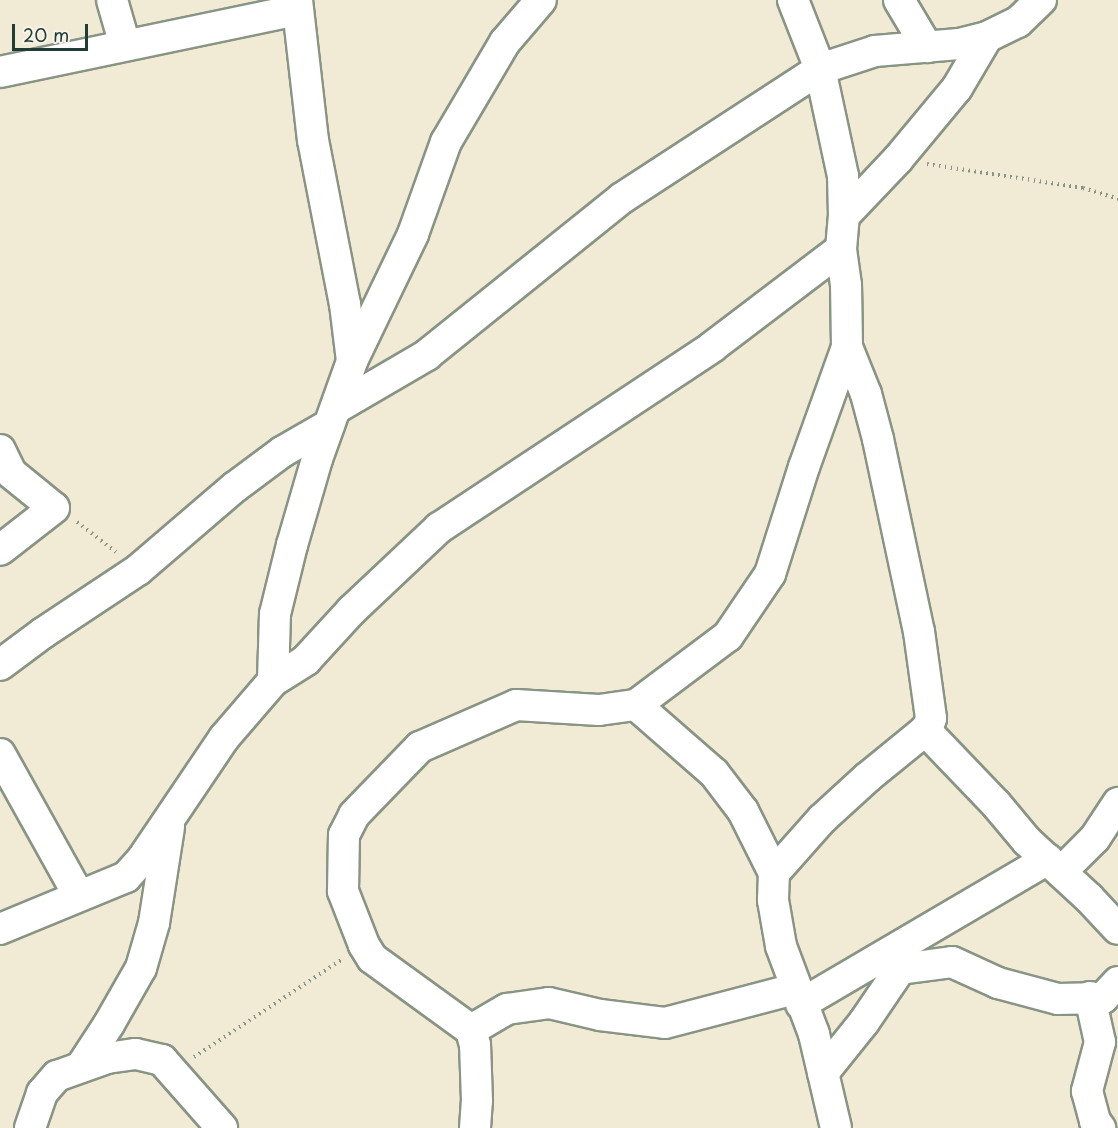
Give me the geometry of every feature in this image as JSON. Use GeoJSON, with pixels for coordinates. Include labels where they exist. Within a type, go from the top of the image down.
{"type":"FeatureCollection","features":[{"type":"Feature","properties":{"kind":"street"},"geometry":{"type":"LineString","coordinates":[[112,0],[124,45]]}},
{"type":"Feature","properties":{"kind":"street"},"geometry":{"type":"LineString","coordinates":[[273,681],[275,614],[301,508],[352,361],[413,234],[446,142],[505,42],[541,0]]}},
{"type":"Feature","properties":{"kind":"street"},"geometry":{"type":"LineString","coordinates":[[475,1128],[477,1101],[475,1045],[471,1030],[372,958],[364,945],[343,891],[344,835],[354,814],[420,747],[516,705],[599,710],[636,705],[728,636],[770,574],[804,467],[847,347],[846,285],[841,249],[844,216],[843,176],[820,69],[793,0]]}},
{"type":"Feature","properties":{"kind":"street"},"geometry":{"type":"LineString","coordinates":[[899,0],[927,47]]}},
{"type":"Feature","properties":{"kind":"street"},"geometry":{"type":"LineString","coordinates":[[0,666],[43,633],[138,570],[263,466],[333,416],[427,355],[622,198],[820,69],[875,51],[959,44],[987,37],[1018,22],[1041,0]]}},
{"type":"Feature","properties":{"kind":"street"},"geometry":{"type":"LineString","coordinates":[[0,72],[297,5],[313,140],[345,304],[352,361]]}},
{"type":"Feature","properties":{"kind":"street"},"geometry":{"type":"LineString","coordinates":[[844,216],[898,159],[957,88],[987,37]]}},
{"type":"Feature","properties":{"kind":"street"},"geometry":{"type":"LineString","coordinates":[[0,929],[126,877],[170,821],[198,772],[273,681],[306,660],[352,610],[439,528],[712,347],[841,249]]}},
{"type":"Feature","properties":{"kind":"street"},"geometry":{"type":"LineString","coordinates":[[774,873],[822,819],[925,730],[931,718],[919,632],[902,547],[866,394],[847,347]]}},
{"type":"Feature","properties":{"kind":"street"},"geometry":{"type":"LineString","coordinates":[[0,450],[11,473],[54,508],[0,550]]}},
{"type":"Feature","properties":{"kind":"street"},"geometry":{"type":"LineString","coordinates":[[636,705],[714,773],[743,811],[774,873],[773,900],[781,946],[814,1034],[836,1128]]}},
{"type":"Feature","properties":{"kind":"street"},"geometry":{"type":"LineString","coordinates":[[925,730],[1054,866],[1118,929]]}},
{"type":"Feature","properties":{"kind":"street"},"geometry":{"type":"LineString","coordinates":[[0,754],[79,896]]}},
{"type":"Feature","properties":{"kind":"street"},"geometry":{"type":"LineString","coordinates":[[471,1030],[507,1010],[549,1003],[619,1018],[665,1023],[798,996],[1054,866],[1095,838],[1118,803]]}},
{"type":"Feature","properties":{"kind":"street"},"geometry":{"type":"LineString","coordinates":[[81,1067],[141,968],[156,911],[170,821]]}},
{"type":"Feature","properties":{"kind":"street"},"geometry":{"type":"LineString","coordinates":[[823,1073],[864,1022],[900,969],[952,962],[998,984],[1058,999],[1102,998],[1118,982]]}},
{"type":"Feature","properties":{"kind":"street"},"geometry":{"type":"LineString","coordinates":[[1090,997],[1100,1042],[1087,1091],[1095,1121],[1100,1128]]}},
{"type":"Feature","properties":{"kind":"street"},"geometry":{"type":"LineString","coordinates":[[30,1128],[42,1093],[57,1076],[107,1058],[136,1054],[162,1060],[222,1128]]}},
{"type":"Feature","properties":{"kind":"path"},"geometry":{"type":"LineString","coordinates":[[898,159],[1083,188],[1118,199]]}},
{"type":"Feature","properties":{"kind":"path"},"geometry":{"type":"LineString","coordinates":[[54,508],[76,521],[138,570]]}},
{"type":"Feature","properties":{"kind":"path"},"geometry":{"type":"LineString","coordinates":[[172,1071],[364,945]]}}]}
